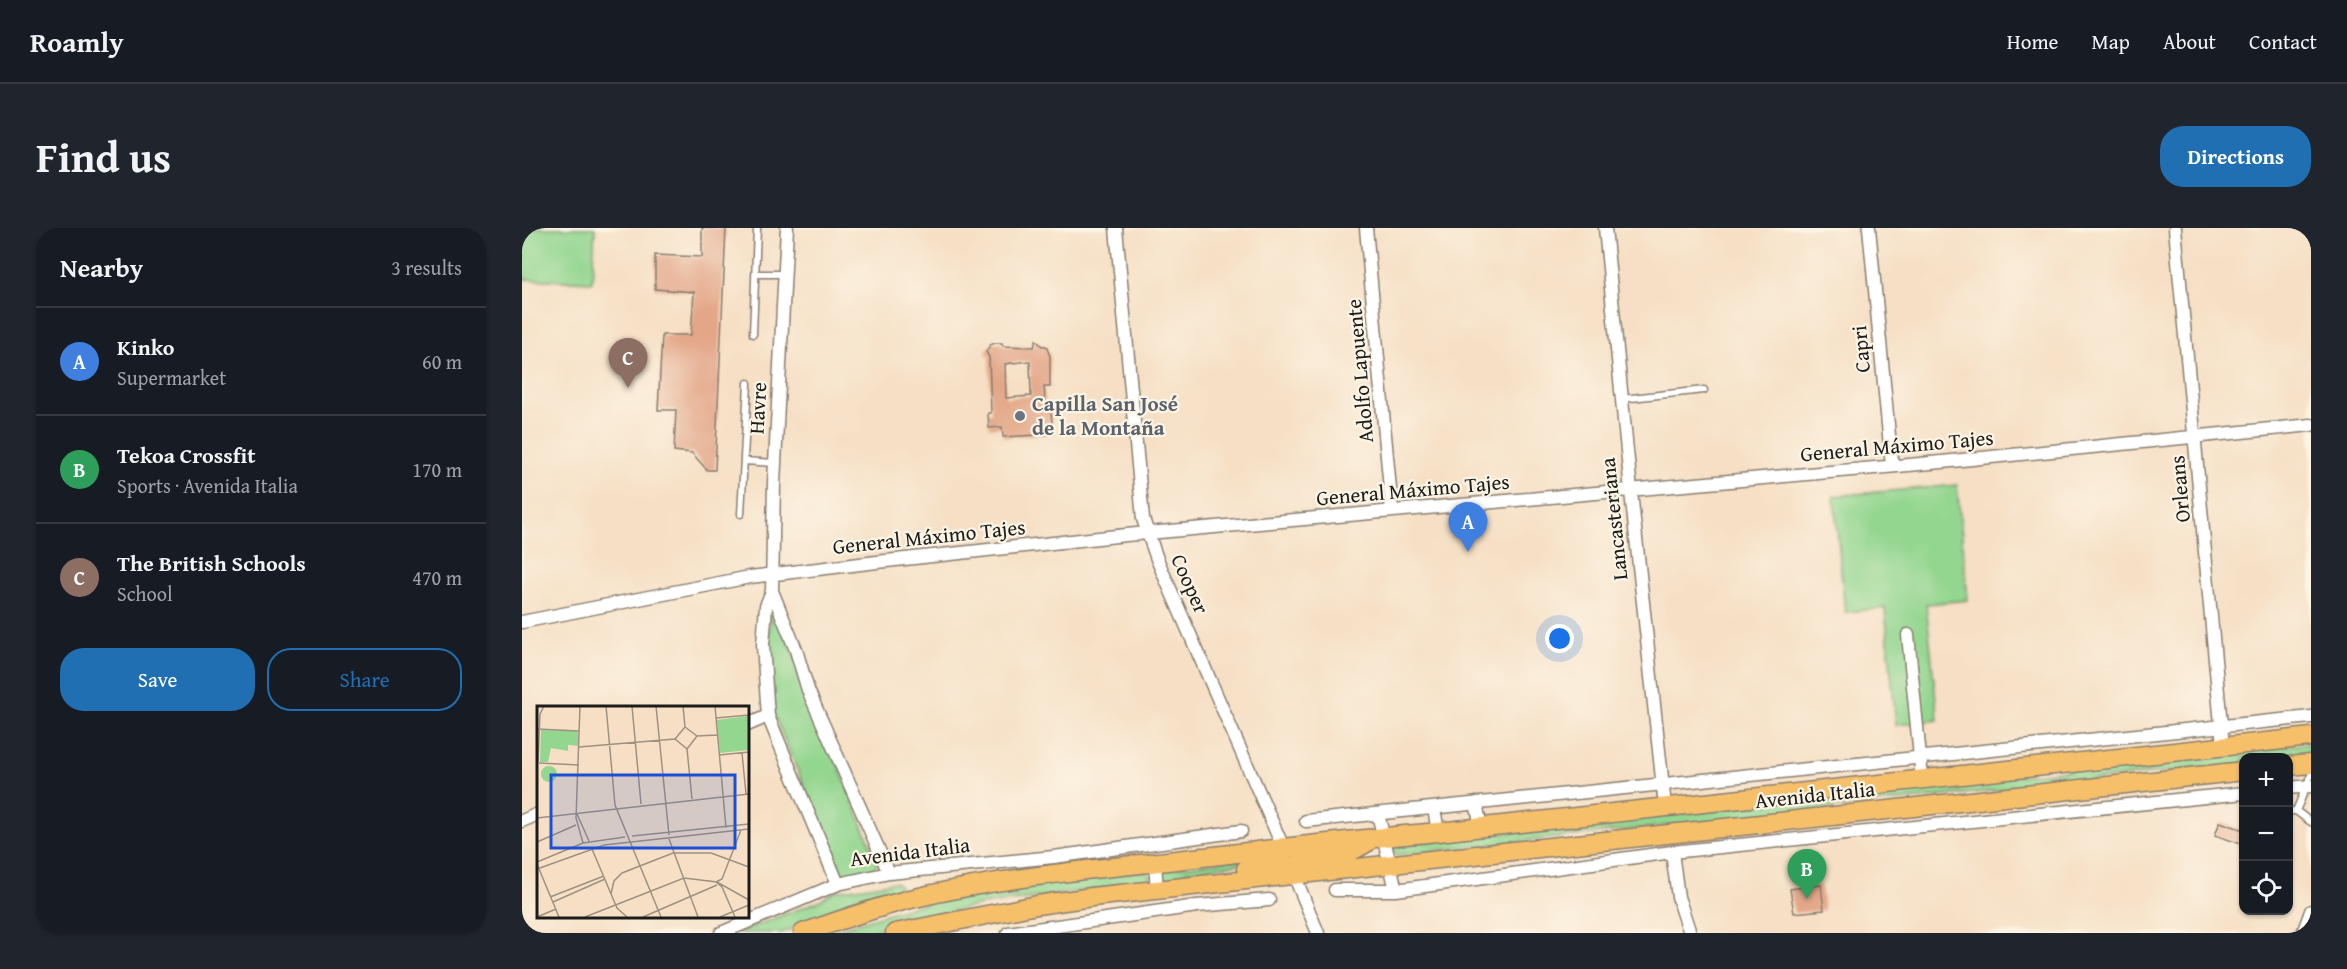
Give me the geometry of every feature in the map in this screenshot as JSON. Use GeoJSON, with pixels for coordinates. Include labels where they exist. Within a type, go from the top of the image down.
{"type":"FeatureCollection","features":[{"type":"Feature","properties":{"kind":"main road","name":"Avenida Italia"},"geometry":{"type":"LineString","coordinates":[[803,933],[1008,872],[1054,865],[1155,862],[2311,737]]}},
{"type":"Feature","properties":{"kind":"main road"},"geometry":{"type":"LineString","coordinates":[[2293,766],[2311,764]]}},
{"type":"Feature","properties":{"kind":"main road","name":"Avenida Italia"},"geometry":{"type":"LineString","coordinates":[[895,933],[1036,905],[1196,886],[2239,775]]}},
{"type":"Feature","properties":{"kind":"main road"},"geometry":{"type":"LineString","coordinates":[[1294,875],[1300,861],[1352,851],[1384,837]]}},
{"type":"Feature","properties":{"kind":"main road"},"geometry":{"type":"LineString","coordinates":[[1165,890],[1207,873],[1276,864],[1282,859],[1283,847]]}},
{"type":"Feature","properties":{"kind":"street","name":"Havre"},"geometry":{"type":"LineString","coordinates":[[787,228],[775,463],[772,591],[796,650],[808,690],[889,873]]}},
{"type":"Feature","properties":{"kind":"street","name":"Cooper"},"geometry":{"type":"LineString","coordinates":[[1116,228],[1143,519],[1156,559],[1283,847],[1318,933]]}},
{"type":"Feature","properties":{"kind":"street","name":"Adolfo Lapuente"},"geometry":{"type":"LineString","coordinates":[[1366,228],[1392,511]]}},
{"type":"Feature","properties":{"kind":"street","name":"Lancasteriana"},"geometry":{"type":"LineString","coordinates":[[1605,228],[1665,806]]}},
{"type":"Feature","properties":{"kind":"street","name":"Capri"},"geometry":{"type":"LineString","coordinates":[[1869,228],[1892,466]]}},
{"type":"Feature","properties":{"kind":"street","name":"Orleans"},"geometry":{"type":"LineString","coordinates":[[2175,228],[2223,746]]}},
{"type":"Feature","properties":{"kind":"street","name":"General Máximo Tajes"},"geometry":{"type":"LineString","coordinates":[[522,622],[684,589],[889,561],[1148,534],[2311,425]]}},
{"type":"Feature","properties":{"kind":"street","name":"Havre"},"geometry":{"type":"LineString","coordinates":[[772,591],[766,606],[763,645],[768,716],[838,884]]}},
{"type":"Feature","properties":{"kind":"street"},"geometry":{"type":"LineString","coordinates":[[1908,635],[1922,778]]}},
{"type":"Feature","properties":{"kind":"street"},"geometry":{"type":"LineString","coordinates":[[748,725],[768,716]]}},
{"type":"Feature","properties":{"kind":"street","name":"Avenida Italia"},"geometry":{"type":"LineString","coordinates":[[1306,821],[2311,717]]}},
{"type":"Feature","properties":{"kind":"street","name":"Avenida Italia"},"geometry":{"type":"LineString","coordinates":[[1852,764],[1854,786]]}},
{"type":"Feature","properties":{"kind":"street"},"geometry":{"type":"LineString","coordinates":[[2293,788],[2310,783]]}},
{"type":"Feature","properties":{"kind":"street","name":"Avenida Italia"},"geometry":{"type":"LineString","coordinates":[[1335,891],[1396,890],[1672,852],[2239,794]]}},
{"type":"Feature","properties":{"kind":"street"},"geometry":{"type":"LineString","coordinates":[[1476,803],[1481,827]]}},
{"type":"Feature","properties":{"kind":"street"},"geometry":{"type":"LineString","coordinates":[[1434,808],[1438,832]]}},
{"type":"Feature","properties":{"kind":"street"},"geometry":{"type":"LineString","coordinates":[[522,821],[537,814]]}},
{"type":"Feature","properties":{"kind":"street"},"geometry":{"type":"LineString","coordinates":[[1378,814],[1396,890]]}},
{"type":"Feature","properties":{"kind":"street"},"geometry":{"type":"LineString","coordinates":[[1346,817],[1351,839]]}},
{"type":"Feature","properties":{"kind":"street","name":"Avenida Italia"},"geometry":{"type":"LineString","coordinates":[[1054,865],[1241,831]]}},
{"type":"Feature","properties":{"kind":"street"},"geometry":{"type":"LineString","coordinates":[[1191,839],[1193,858]]}},
{"type":"Feature","properties":{"kind":"street"},"geometry":{"type":"LineString","coordinates":[[1672,852],[1678,897],[1690,933]]}},
{"type":"Feature","properties":{"kind":"street"},"geometry":{"type":"LineString","coordinates":[[1155,862],[1165,890]]}},
{"type":"Feature","properties":{"kind":"street","name":"Avenida Italia"},"geometry":{"type":"LineString","coordinates":[[721,933],[838,884],[889,873],[1008,872]]}},
{"type":"Feature","properties":{"kind":"street"},"geometry":{"type":"LineString","coordinates":[[1196,886],[1197,906]]}},
{"type":"Feature","properties":{"kind":"street"},"geometry":{"type":"LineString","coordinates":[[1008,933],[1197,906],[1269,900]]}},
{"type":"Feature","properties":{"kind":"street"},"geometry":{"type":"LineString","coordinates":[[2303,933],[2311,911]]}},
{"type":"Feature","properties":{"kind":"lane"},"geometry":{"type":"LineString","coordinates":[[753,334],[757,228]]}},
{"type":"Feature","properties":{"kind":"lane"},"geometry":{"type":"LineString","coordinates":[[755,274],[785,274]]}},
{"type":"Feature","properties":{"kind":"lane"},"geometry":{"type":"LineString","coordinates":[[741,514],[748,383]]}},
{"type":"Feature","properties":{"kind":"lane"},"geometry":{"type":"LineString","coordinates":[[1622,399],[1704,390]]}},
{"type":"Feature","properties":{"kind":"lane"},"geometry":{"type":"LineString","coordinates":[[744,461],[775,463]]}},
{"type":"Feature","properties":{"kind":"lane"},"geometry":{"type":"LineString","coordinates":[[2310,783],[2296,811],[2311,822]]}},
{"type":"Feature","properties":{"kind":"green space"},"geometry":{"type":"Polygon","coordinates":[[[522,228],[595,228],[592,282],[522,279],[522,228]]]}},
{"type":"Feature","properties":{"kind":"green space"},"geometry":{"type":"Polygon","coordinates":[[[1957,485],[1968,600],[1926,604],[1938,720],[1896,725],[1885,608],[1845,612],[1834,496],[1957,485]]]}},
{"type":"Feature","properties":{"kind":"green space"},"geometry":{"type":"Polygon","coordinates":[[[771,612],[776,612],[875,856],[877,865],[872,871],[848,875],[839,868],[774,715],[768,644],[771,612]]]}},
{"type":"Feature","properties":{"kind":"green space"},"geometry":{"type":"Polygon","coordinates":[[[2311,743],[2311,756],[2293,757],[2293,753],[2239,753],[2239,764],[1396,855],[1393,849],[1396,845],[2311,743]]]}},
{"type":"Feature","properties":{"kind":"green space"},"geometry":{"type":"Polygon","coordinates":[[[1273,855],[1274,859],[1188,871],[1172,880],[1165,880],[1161,875],[1163,869],[1273,855]]]}},
{"type":"Feature","properties":{"kind":"green space"},"geometry":{"type":"Polygon","coordinates":[[[1147,871],[1151,877],[1147,882],[982,905],[915,919],[866,933],[828,933],[901,910],[969,894],[1147,871]]]}},
{"type":"Feature","properties":{"kind":"green space"},"geometry":{"type":"Polygon","coordinates":[[[896,882],[902,889],[902,893],[781,933],[737,933],[819,901],[835,891],[896,882]]]}},
{"type":"Feature","properties":{"kind":"building"},"geometry":{"type":"Polygon","coordinates":[[[702,228],[726,228],[715,470],[707,470],[692,453],[674,451],[676,410],[658,410],[662,335],[691,335],[694,292],[655,289],[655,255],[702,257],[702,228]]]}},
{"type":"Feature","properties":{"kind":"building"},"geometry":{"type":"Polygon","coordinates":[[[1036,340],[1042,346],[1046,346],[1050,356],[1050,387],[1044,387],[1046,411],[1051,411],[1053,434],[1003,437],[1002,427],[989,428],[988,413],[991,413],[989,357],[986,352],[990,345],[995,343],[1002,343],[1003,346],[1034,347],[1036,340]],[[1030,361],[1005,364],[1006,398],[1031,396],[1030,361]]]}},
{"type":"Feature","properties":{"kind":"building"},"geometry":{"type":"Polygon","coordinates":[[[2220,822],[2239,828],[2239,843],[2215,835],[2220,822]]]}},
{"type":"Feature","properties":{"kind":"building"},"geometry":{"type":"Polygon","coordinates":[[[1821,885],[1824,910],[1794,913],[1790,889],[1821,885]]]}},
{"type":"Feature","properties":{"kind":"place","name":"The British Schools"},"geometry":{"type":"Point","coordinates":[628,388]}},
{"type":"Feature","properties":{"kind":"place","name":"Capilla San José de la Montaña"},"geometry":{"type":"Point","coordinates":[1020,416]}},
{"type":"Feature","properties":{"kind":"place","name":"Kinko"},"geometry":{"type":"Point","coordinates":[1468,552]}},
{"type":"Feature","properties":{"kind":"place","name":"Tekoa Crossfit"},"geometry":{"type":"Point","coordinates":[1807,899]}}]}
